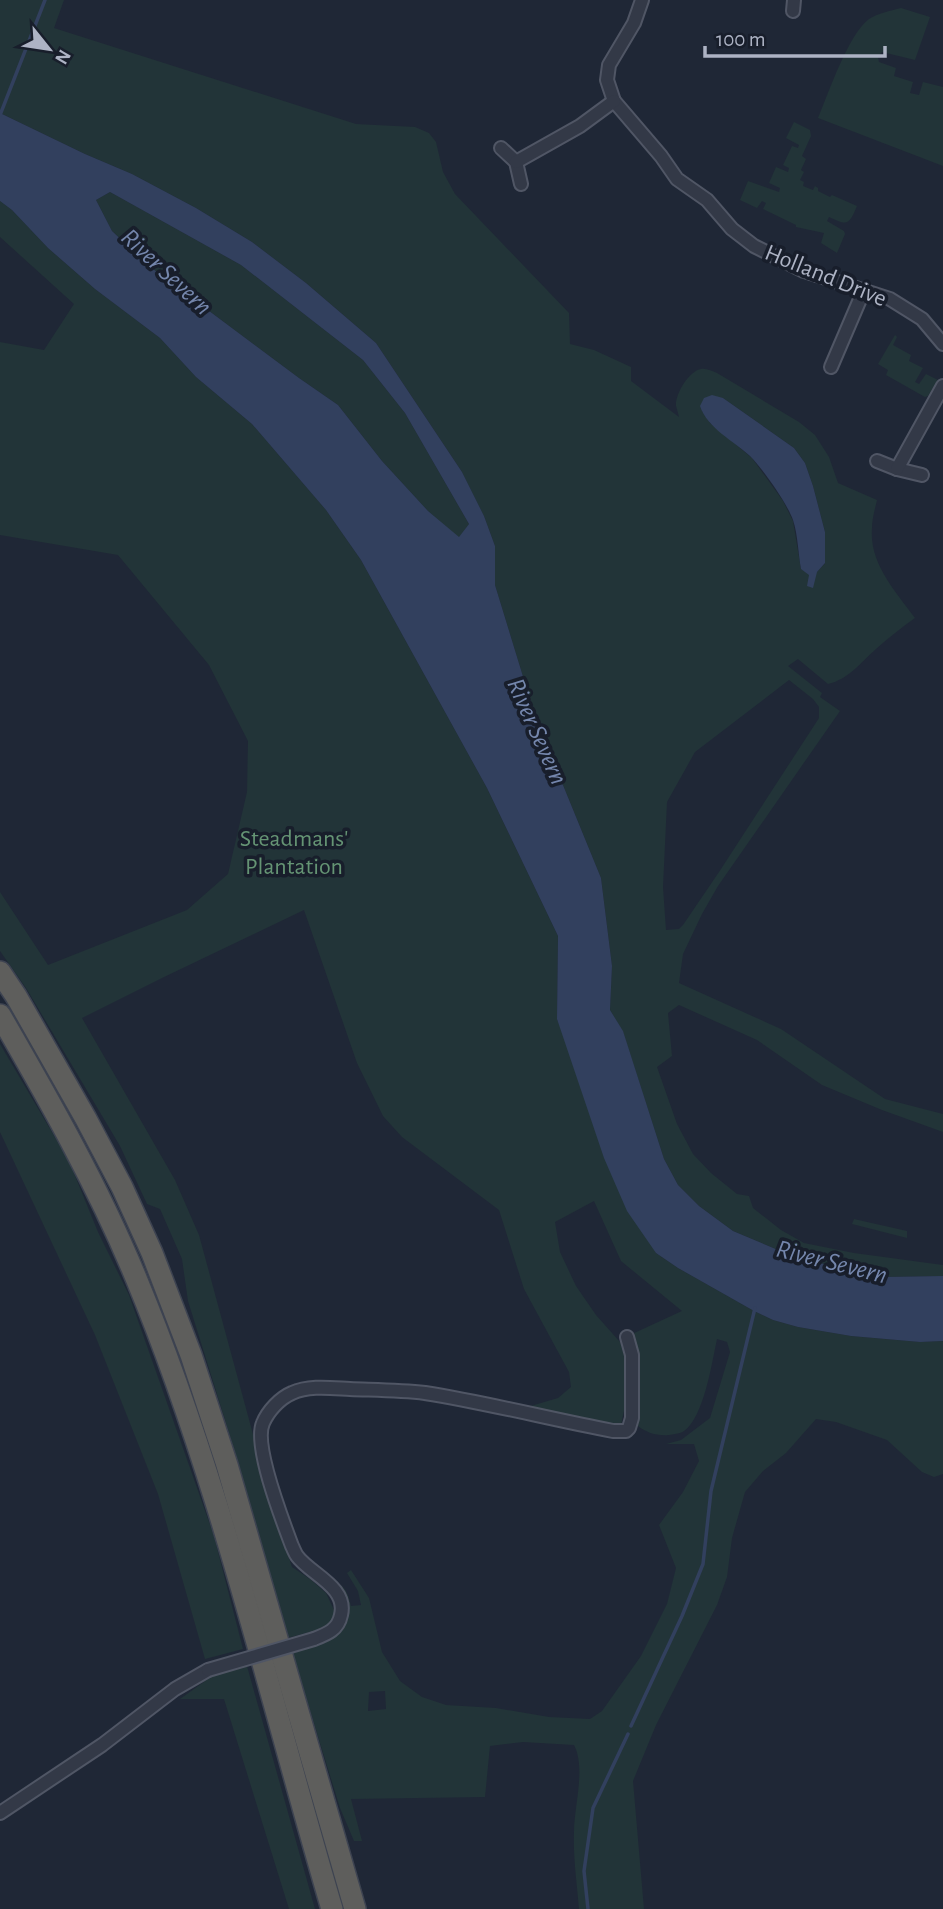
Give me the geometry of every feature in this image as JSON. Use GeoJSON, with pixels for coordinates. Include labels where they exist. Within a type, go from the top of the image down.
{"type":"FeatureCollection","features":[{"type":"Feature","properties":{"kind":"highway"},"geometry":{"type":"LineString","coordinates":[[0,972],[86,1119],[122,1187],[152,1253],[191,1355],[227,1465],[355,1909]]}},
{"type":"Feature","properties":{"kind":"highway"},"geometry":{"type":"LineString","coordinates":[[0,1014],[85,1168],[135,1276],[161,1343],[233,1560],[330,1909]]}},
{"type":"Feature","properties":{"kind":"street"},"geometry":{"type":"LineString","coordinates":[[516,162],[580,126],[614,101],[607,80],[609,65],[634,23],[642,0]]}},
{"type":"Feature","properties":{"kind":"street","name":"Holland Drive"},"geometry":{"type":"LineString","coordinates":[[614,101],[677,179],[707,200],[744,239],[771,256],[804,271],[890,299],[922,319],[943,344]]}},
{"type":"Feature","properties":{"kind":"street"},"geometry":{"type":"LineString","coordinates":[[501,148],[516,162],[521,184]]}},
{"type":"Feature","properties":{"kind":"street"},"geometry":{"type":"LineString","coordinates":[[831,367],[864,290]]}},
{"type":"Feature","properties":{"kind":"street"},"geometry":{"type":"LineString","coordinates":[[897,469],[943,386]]}},
{"type":"Feature","properties":{"kind":"street"},"geometry":{"type":"LineString","coordinates":[[877,461],[922,475]]}},
{"type":"Feature","properties":{"kind":"street"},"geometry":{"type":"LineString","coordinates":[[0,1813],[102,1745],[175,1689],[208,1670],[314,1639],[334,1630],[338,1625],[342,1609],[340,1600],[333,1588],[298,1557],[292,1546],[262,1455],[262,1424],[281,1399],[292,1392],[307,1389],[396,1390],[457,1399],[613,1432],[626,1431],[632,1418],[632,1355],[627,1337]]}},
{"type":"Feature","properties":{"kind":"green space"},"geometry":{"type":"Polygon","coordinates":[[[0,0],[64,0],[54,28],[356,124],[415,127],[429,133],[436,142],[443,172],[455,194],[569,313],[570,344],[594,350],[631,367],[631,381],[679,417],[676,401],[688,378],[701,369],[717,373],[799,422],[815,435],[829,457],[838,483],[877,500],[872,525],[875,553],[885,576],[915,618],[835,682],[828,684],[798,659],[788,666],[822,693],[820,697],[840,711],[718,886],[683,954],[679,983],[781,1029],[885,1099],[943,1114],[943,1132],[822,1085],[757,1040],[679,1005],[668,1013],[672,1056],[657,1067],[677,1124],[693,1154],[737,1194],[749,1196],[753,1208],[781,1230],[804,1243],[943,1265],[943,1276],[883,1277],[797,1258],[733,1231],[699,1206],[678,1185],[664,1159],[623,1032],[610,1010],[612,966],[601,878],[536,719],[495,585],[495,546],[484,516],[462,472],[376,343],[306,283],[252,242],[196,208],[132,174],[0,113],[0,0]],[[723,398],[702,411],[710,423],[752,458],[783,501],[793,521],[801,569],[817,572],[825,563],[825,532],[805,463],[794,448],[723,398]],[[789,680],[695,752],[667,802],[663,887],[666,930],[679,929],[683,925],[819,718],[819,707],[813,699],[789,680]]]}},
{"type":"Feature","properties":{"kind":"green space"},"geometry":{"type":"Polygon","coordinates":[[[901,8],[930,17],[915,60],[882,52],[878,57],[879,62],[896,68],[894,76],[913,82],[910,93],[919,95],[923,82],[943,87],[943,166],[818,118],[840,65],[861,27],[873,17],[901,8]]]}},
{"type":"Feature","properties":{"kind":"green space"},"geometry":{"type":"Polygon","coordinates":[[[794,122],[810,130],[811,136],[802,156],[806,159],[801,170],[804,172],[800,180],[804,182],[803,186],[813,190],[815,186],[818,191],[830,197],[832,195],[857,206],[847,222],[829,217],[827,221],[845,234],[837,253],[821,243],[824,233],[796,227],[763,209],[766,203],[762,201],[757,208],[740,200],[748,181],[779,192],[780,188],[769,183],[776,167],[788,172],[789,168],[783,165],[792,146],[798,148],[799,145],[786,138],[794,122]]]}},
{"type":"Feature","properties":{"kind":"green space"},"geometry":{"type":"Polygon","coordinates":[[[110,192],[241,265],[363,360],[405,413],[469,524],[459,538],[428,511],[382,461],[338,405],[149,266],[112,231],[96,200],[110,192]]]}},
{"type":"Feature","properties":{"kind":"green space","name":"Steadmans' Plantation"},"geometry":{"type":"Polygon","coordinates":[[[0,201],[95,289],[160,338],[196,377],[252,424],[326,510],[361,560],[487,788],[558,936],[557,1019],[656,1253],[773,1320],[851,1336],[920,1342],[943,1341],[943,1474],[934,1477],[922,1472],[887,1440],[836,1422],[816,1419],[786,1453],[763,1471],[745,1492],[732,1538],[727,1577],[717,1605],[656,1725],[633,1781],[644,1909],[579,1909],[574,1822],[579,1765],[574,1745],[523,1742],[490,1746],[485,1797],[351,1799],[362,1841],[354,1841],[340,1808],[291,1649],[326,1639],[343,1624],[335,1582],[346,1591],[351,1606],[361,1605],[358,1591],[347,1573],[351,1570],[369,1598],[382,1652],[400,1681],[422,1697],[446,1705],[496,1708],[549,1717],[590,1719],[602,1711],[641,1656],[667,1604],[676,1568],[659,1525],[683,1492],[699,1461],[694,1444],[666,1444],[681,1440],[710,1418],[730,1352],[727,1342],[717,1339],[702,1402],[691,1424],[684,1431],[660,1435],[638,1426],[630,1335],[682,1311],[621,1261],[594,1201],[555,1222],[560,1252],[576,1286],[596,1315],[620,1342],[627,1364],[628,1392],[621,1425],[611,1427],[556,1412],[524,1408],[558,1398],[571,1387],[569,1372],[524,1289],[499,1210],[402,1137],[383,1116],[357,1063],[304,910],[82,1018],[175,1180],[199,1235],[276,1519],[292,1567],[326,1593],[334,1610],[335,1619],[329,1627],[287,1638],[239,1465],[188,1301],[182,1259],[160,1209],[147,1204],[120,1146],[26,988],[0,951],[0,892],[48,965],[187,910],[228,874],[247,792],[248,741],[209,665],[118,555],[0,535],[0,342],[44,350],[74,304],[0,237],[0,201]],[[385,1691],[369,1692],[368,1711],[386,1709],[385,1691]]]}},
{"type":"Feature","properties":{"kind":"green space"},"geometry":{"type":"Polygon","coordinates":[[[895,335],[897,337],[893,345],[911,355],[909,361],[923,368],[915,382],[919,384],[926,374],[938,380],[928,396],[925,397],[886,375],[888,370],[878,364],[895,335]]]}},
{"type":"Feature","properties":{"kind":"green space"},"geometry":{"type":"Polygon","coordinates":[[[0,1044],[69,1161],[98,1232],[129,1295],[214,1536],[243,1649],[205,1659],[158,1494],[95,1335],[0,1132],[0,1044]]]}},
{"type":"Feature","properties":{"kind":"green space"},"geometry":{"type":"Polygon","coordinates":[[[854,1219],[907,1231],[907,1238],[852,1224],[854,1219]]]}},
{"type":"Feature","properties":{"kind":"green space"},"geometry":{"type":"Polygon","coordinates":[[[247,1666],[315,1909],[289,1909],[224,1699],[180,1699],[215,1674],[247,1666]]]}},
{"type":"Feature","properties":{"kind":"water","name":"River Severn"},"geometry":{"type":"Polygon","coordinates":[[[0,113],[132,174],[252,242],[306,283],[376,343],[462,472],[484,516],[495,546],[495,585],[536,719],[601,878],[612,966],[610,1010],[623,1031],[664,1159],[678,1185],[699,1206],[733,1231],[797,1258],[883,1277],[943,1276],[943,1341],[920,1342],[851,1336],[773,1320],[656,1253],[627,1211],[604,1158],[557,1019],[558,936],[487,788],[361,560],[326,510],[252,424],[196,377],[160,338],[95,289],[0,201],[0,113]],[[110,192],[96,200],[112,231],[149,266],[338,405],[382,461],[428,511],[459,537],[469,524],[405,413],[363,360],[241,265],[110,192]]]}},
{"type":"Feature","properties":{"kind":"water"},"geometry":{"type":"Polygon","coordinates":[[[712,395],[723,398],[794,448],[805,463],[825,532],[825,563],[817,572],[813,588],[807,586],[809,575],[801,569],[793,520],[780,496],[750,456],[715,428],[704,414],[700,406],[704,398],[712,395]]]}},
{"type":"Feature","properties":{"kind":"waterway"},"geometry":{"type":"LineString","coordinates":[[0,115],[45,0]]}},
{"type":"Feature","properties":{"kind":"waterway"},"geometry":{"type":"LineString","coordinates":[[631,1726],[703,1564],[711,1491],[755,1308]]}},
{"type":"Feature","properties":{"kind":"waterway"},"geometry":{"type":"LineString","coordinates":[[588,1909],[584,1871],[593,1808],[628,1734]]}}]}
